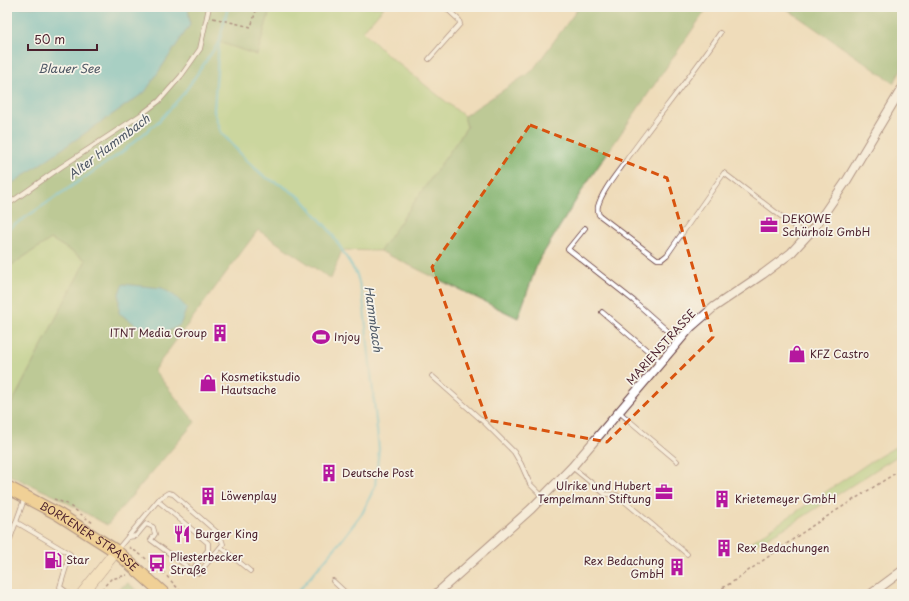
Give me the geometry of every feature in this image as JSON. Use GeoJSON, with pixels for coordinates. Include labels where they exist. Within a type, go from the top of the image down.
{"type":"FeatureCollection","features":[{"type":"Feature","properties":{"kind":"main road","name":"BORKENER STRASSE"},"geometry":{"type":"LineString","coordinates":[[7,487],[119,547],[164,594]]}},
{"type":"Feature","properties":{"kind":"main road"},"geometry":{"type":"LineString","coordinates":[[82,594],[119,547]]}},
{"type":"Feature","properties":{"kind":"street","name":"MARIENSTRASSE"},"geometry":{"type":"LineString","coordinates":[[436,594],[531,509],[572,467],[691,327],[714,307],[791,253],[807,236],[847,180],[902,88]]}},
{"type":"Feature","properties":{"kind":"street"},"geometry":{"type":"LineString","coordinates":[[871,594],[902,571]]}},
{"type":"Feature","properties":{"kind":"lane"},"geometry":{"type":"LineString","coordinates":[[7,205],[160,101],[182,76],[200,49],[209,7]]}},
{"type":"Feature","properties":{"kind":"lane"},"geometry":{"type":"LineString","coordinates":[[429,59],[460,24],[459,20],[444,7]]}},
{"type":"Feature","properties":{"kind":"lane"},"geometry":{"type":"LineString","coordinates":[[720,34],[702,61],[648,130],[612,180],[598,206],[597,210],[599,215],[657,259],[662,259],[667,255],[724,173],[807,236]]}},
{"type":"Feature","properties":{"kind":"lane"},"geometry":{"type":"LineString","coordinates":[[585,228],[568,249],[634,301],[680,341]]}},
{"type":"Feature","properties":{"kind":"lane"},"geometry":{"type":"LineString","coordinates":[[602,312],[662,362]]}},
{"type":"Feature","properties":{"kind":"lane"},"geometry":{"type":"LineString","coordinates":[[432,376],[485,423],[514,452],[530,484],[543,497]]}},
{"type":"Feature","properties":{"kind":"lane"},"geometry":{"type":"LineString","coordinates":[[619,412],[677,460]]}},
{"type":"Feature","properties":{"kind":"lane"},"geometry":{"type":"LineString","coordinates":[[572,467],[605,494],[617,495],[687,554]]}},
{"type":"Feature","properties":{"kind":"lane"},"geometry":{"type":"LineString","coordinates":[[119,547],[158,501],[168,493],[173,494],[220,535],[223,544],[199,573],[192,570],[151,540],[155,534],[153,527],[146,524],[136,536],[128,537]]}},
{"type":"Feature","properties":{"kind":"lane"},"geometry":{"type":"LineString","coordinates":[[7,543],[10,539],[25,496]]}},
{"type":"Feature","properties":{"kind":"lane"},"geometry":{"type":"LineString","coordinates":[[158,501],[208,543],[208,550],[192,570]]}},
{"type":"Feature","properties":{"kind":"lane"},"geometry":{"type":"LineString","coordinates":[[16,522],[70,554],[60,587],[70,594]]}},
{"type":"Feature","properties":{"kind":"lane"},"geometry":{"type":"LineString","coordinates":[[221,547],[250,571]]}},
{"type":"Feature","properties":{"kind":"lane"},"geometry":{"type":"LineString","coordinates":[[333,581],[347,594]]}},
{"type":"Feature","properties":{"kind":"path"},"geometry":{"type":"LineString","coordinates":[[214,18],[251,27],[257,7]]}},
{"type":"Feature","properties":{"kind":"path"},"geometry":{"type":"LineString","coordinates":[[593,11],[596,7]]}},
{"type":"Feature","properties":{"kind":"path"},"geometry":{"type":"LineString","coordinates":[[712,594],[731,583],[812,526],[902,469]]}},
{"type":"Feature","properties":{"kind":"path"},"geometry":{"type":"LineString","coordinates":[[119,547],[141,555],[163,572],[183,594]]}},
{"type":"Feature","properties":{"kind":"path"},"geometry":{"type":"LineString","coordinates":[[97,594],[111,579],[127,575]]}},
{"type":"Feature","properties":{"kind":"highlighted area"},"geometry":{"type":"Polygon","coordinates":[[[530,125],[667,178],[713,337],[607,442],[487,420],[432,267],[530,125]]]}},
{"type":"Feature","properties":{"kind":"green space"},"geometry":{"type":"Polygon","coordinates":[[[188,7],[271,7],[257,55],[219,42],[214,111],[221,132],[246,160],[265,177],[283,186],[301,198],[330,231],[342,250],[331,279],[258,230],[154,370],[195,422],[107,525],[57,497],[7,474],[7,413],[86,260],[51,239],[7,268],[7,187],[21,177],[190,25],[188,7]]]}},
{"type":"Feature","properties":{"kind":"green space"},"geometry":{"type":"Polygon","coordinates":[[[271,7],[384,7],[363,31],[385,53],[464,116],[467,127],[380,251],[342,250],[330,231],[283,186],[265,177],[246,160],[221,132],[214,111],[219,42],[257,55],[271,7]]]}},
{"type":"Feature","properties":{"kind":"green space"},"geometry":{"type":"Polygon","coordinates":[[[579,7],[708,7],[586,184],[538,262],[518,318],[380,251],[467,127],[464,116],[532,71],[579,7]]]}},
{"type":"Feature","properties":{"kind":"green space"},"geometry":{"type":"Polygon","coordinates":[[[784,7],[902,7],[902,69],[894,83],[784,7]]]}},
{"type":"Feature","properties":{"kind":"green space"},"geometry":{"type":"Polygon","coordinates":[[[51,239],[86,260],[7,413],[7,268],[51,239]]]}},
{"type":"Feature","properties":{"kind":"green space"},"geometry":{"type":"Polygon","coordinates":[[[902,443],[902,453],[795,522],[753,546],[747,545],[870,462],[902,443]]]}},
{"type":"Feature","properties":{"kind":"green space"},"geometry":{"type":"Polygon","coordinates":[[[128,583],[141,594],[110,594],[128,583]]]}},
{"type":"Feature","properties":{"kind":"water","name":"Blauer See"},"geometry":{"type":"Polygon","coordinates":[[[7,7],[188,7],[190,25],[145,92],[7,187],[7,7]]]}},
{"type":"Feature","properties":{"kind":"water"},"geometry":{"type":"Polygon","coordinates":[[[123,284],[162,288],[175,296],[187,308],[180,325],[163,334],[145,331],[119,313],[119,293],[123,284]]]}},
{"type":"Feature","properties":{"kind":"waterway","name":"Hammbach"},"geometry":{"type":"LineString","coordinates":[[228,7],[219,42],[214,111],[221,132],[246,160],[265,177],[283,186],[301,198],[330,231],[357,275],[363,298],[379,449],[375,486],[363,512],[341,541],[296,594]]}},
{"type":"Feature","properties":{"kind":"waterway","name":"Alter Hammbach"},"geometry":{"type":"LineString","coordinates":[[7,230],[122,152],[160,120],[184,93],[219,42]]}},
{"type":"Feature","properties":{"kind":"place","name":"DEKOWE Schürholz GmbH"},"geometry":{"type":"Point","coordinates":[769,225]}},
{"type":"Feature","properties":{"kind":"place","name":"ITNT Media Group"},"geometry":{"type":"Point","coordinates":[220,333]}},
{"type":"Feature","properties":{"kind":"place","name":"Injoy"},"geometry":{"type":"Point","coordinates":[321,337]}},
{"type":"Feature","properties":{"kind":"place","name":"KFZ Castro"},"geometry":{"type":"Point","coordinates":[797,354]}},
{"type":"Feature","properties":{"kind":"place","name":"Kosmetikstudio Hautsache"},"geometry":{"type":"Point","coordinates":[208,383]}},
{"type":"Feature","properties":{"kind":"place","name":"Deutsche Post"},"geometry":{"type":"Point","coordinates":[329,473]}},
{"type":"Feature","properties":{"kind":"place","name":"Ulrike und Hubert Tempelmann Stiftung"},"geometry":{"type":"Point","coordinates":[664,492]}},
{"type":"Feature","properties":{"kind":"place","name":"Löwenplay"},"geometry":{"type":"Point","coordinates":[208,496]}},
{"type":"Feature","properties":{"kind":"place","name":"Krietemeyer GmbH"},"geometry":{"type":"Point","coordinates":[722,499]}},
{"type":"Feature","properties":{"kind":"place","name":"Burger King"},"geometry":{"type":"Point","coordinates":[182,534]}},
{"type":"Feature","properties":{"kind":"place","name":"Rex Bedachungen"},"geometry":{"type":"Point","coordinates":[724,548]}},
{"type":"Feature","properties":{"kind":"place","name":"Star"},"geometry":{"type":"Point","coordinates":[53,560]}},
{"type":"Feature","properties":{"kind":"place","name":"Pliesterbecker Straße"},"geometry":{"type":"Point","coordinates":[157,563]}},
{"type":"Feature","properties":{"kind":"place","name":"Rex Bedachung GmbH"},"geometry":{"type":"Point","coordinates":[677,567]}}]}
